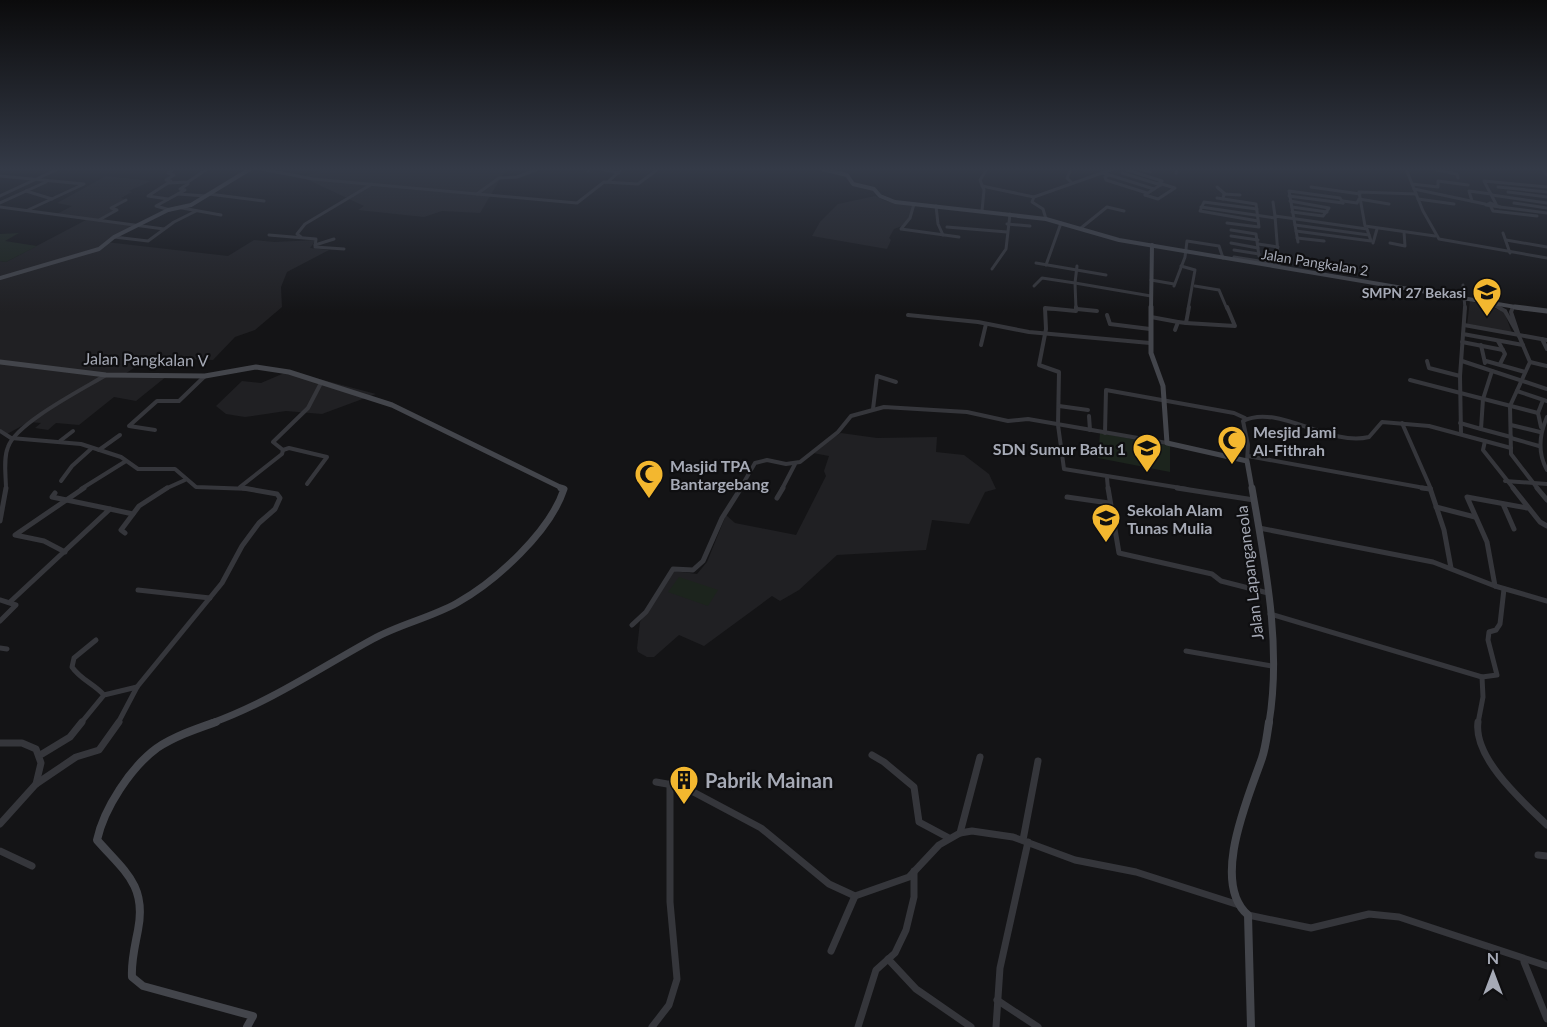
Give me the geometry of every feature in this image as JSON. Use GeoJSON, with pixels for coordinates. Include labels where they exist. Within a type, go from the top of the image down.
{"type":"FeatureCollection","features":[{"type":"Feature","properties":{"kind":"street"},"geometry":{"type":"LineString","coordinates":[[74,217],[164,230]]}},
{"type":"Feature","properties":{"kind":"street"},"geometry":{"type":"LineString","coordinates":[[99,220],[105,217]]}},
{"type":"Feature","properties":{"kind":"street"},"geometry":{"type":"LineString","coordinates":[[0,278],[99,249],[114,237],[155,217]]}},
{"type":"Feature","properties":{"kind":"street"},"geometry":{"type":"LineString","coordinates":[[114,237],[145,241],[187,217]]}},
{"type":"Feature","properties":{"kind":"street"},"geometry":{"type":"LineString","coordinates":[[301,237],[297,234],[301,227],[318,217]]}},
{"type":"Feature","properties":{"kind":"street"},"geometry":{"type":"LineString","coordinates":[[910,217],[901,229],[959,237]]}},
{"type":"Feature","properties":{"kind":"street"},"geometry":{"type":"LineString","coordinates":[[937,217],[944,235]]}},
{"type":"Feature","properties":{"kind":"street"},"geometry":{"type":"LineString","coordinates":[[992,269],[1002,259],[1009,240],[1007,224],[1009,217]]}},
{"type":"Feature","properties":{"kind":"street","name":"Jalan Pangkalan 2"},"geometry":{"type":"LineString","coordinates":[[1031,217],[1081,228],[1114,239],[1402,286],[1512,309],[1547,311]]}},
{"type":"Feature","properties":{"kind":"street"},"geometry":{"type":"LineString","coordinates":[[1081,228],[1094,217]]}},
{"type":"Feature","properties":{"kind":"street"},"geometry":{"type":"LineString","coordinates":[[1232,217],[1258,221]]}},
{"type":"Feature","properties":{"kind":"street"},"geometry":{"type":"LineString","coordinates":[[1227,224],[1257,228],[1258,217]]}},
{"type":"Feature","properties":{"kind":"street"},"geometry":{"type":"LineString","coordinates":[[1234,257],[1279,266],[1275,217],[1435,236]]}},
{"type":"Feature","properties":{"kind":"street"},"geometry":{"type":"LineString","coordinates":[[1296,231],[1371,241],[1361,217]]}},
{"type":"Feature","properties":{"kind":"street"},"geometry":{"type":"LineString","coordinates":[[1426,217],[1435,236],[1440,240],[1547,258]]}},
{"type":"Feature","properties":{"kind":"street"},"geometry":{"type":"LineString","coordinates":[[1293,219],[1298,240],[1324,241]]}},
{"type":"Feature","properties":{"kind":"street"},"geometry":{"type":"LineString","coordinates":[[1046,265],[1061,223]]}},
{"type":"Feature","properties":{"kind":"street"},"geometry":{"type":"LineString","coordinates":[[1007,224],[1030,226]]}},
{"type":"Feature","properties":{"kind":"street"},"geometry":{"type":"LineString","coordinates":[[1294,225],[1369,235]]}},
{"type":"Feature","properties":{"kind":"street"},"geometry":{"type":"LineString","coordinates":[[947,227],[1007,232]]}},
{"type":"Feature","properties":{"kind":"street"},"geometry":{"type":"LineString","coordinates":[[1373,243],[1377,229]]}},
{"type":"Feature","properties":{"kind":"street"},"geometry":{"type":"LineString","coordinates":[[1231,230],[1256,234],[1259,255],[1234,250]]}},
{"type":"Feature","properties":{"kind":"street"},"geometry":{"type":"LineString","coordinates":[[1390,243],[1405,246],[1404,232]]}},
{"type":"Feature","properties":{"kind":"street"},"geometry":{"type":"LineString","coordinates":[[1503,233],[1510,253]]}},
{"type":"Feature","properties":{"kind":"street"},"geometry":{"type":"LineString","coordinates":[[269,235],[281,238],[316,238],[315,245]]}},
{"type":"Feature","properties":{"kind":"street"},"geometry":{"type":"LineString","coordinates":[[1231,236],[1258,244]]}},
{"type":"Feature","properties":{"kind":"street"},"geometry":{"type":"LineString","coordinates":[[315,245],[334,239]]}},
{"type":"Feature","properties":{"kind":"street"},"geometry":{"type":"LineString","coordinates":[[1506,240],[1547,248]]}},
{"type":"Feature","properties":{"kind":"street"},"geometry":{"type":"LineString","coordinates":[[1150,280],[1174,285],[1186,241],[1219,246],[1224,258]]}},
{"type":"Feature","properties":{"kind":"street"},"geometry":{"type":"LineString","coordinates":[[1231,243],[1278,247]]}},
{"type":"Feature","properties":{"kind":"street"},"geometry":{"type":"LineString","coordinates":[[315,245],[342,249]]}},
{"type":"Feature","properties":{"kind":"street"},"geometry":{"type":"LineString","coordinates":[[1152,245],[1150,343],[1151,356],[1160,374],[1165,400],[1167,443]]}},
{"type":"Feature","properties":{"kind":"street"},"geometry":{"type":"LineString","coordinates":[[1036,263],[1077,268],[1106,275]]}},
{"type":"Feature","properties":{"kind":"street"},"geometry":{"type":"LineString","coordinates":[[1046,278],[1052,266]]}},
{"type":"Feature","properties":{"kind":"street"},"geometry":{"type":"LineString","coordinates":[[1181,266],[1195,270],[1195,286],[1186,323]]}},
{"type":"Feature","properties":{"kind":"street"},"geometry":{"type":"LineString","coordinates":[[1077,268],[1075,284],[1077,309]]}},
{"type":"Feature","properties":{"kind":"street"},"geometry":{"type":"LineString","coordinates":[[1034,286],[1040,278],[1046,278],[1150,296]]}},
{"type":"Feature","properties":{"kind":"street"},"geometry":{"type":"LineString","coordinates":[[1461,434],[1460,376],[1465,299],[1462,285]]}},
{"type":"Feature","properties":{"kind":"street"},"geometry":{"type":"LineString","coordinates":[[1151,317],[1186,323],[1234,326],[1219,290],[1195,286]]}},
{"type":"Feature","properties":{"kind":"street"},"geometry":{"type":"LineString","coordinates":[[1489,303],[1504,311],[1530,362],[1510,405],[1511,448],[1514,459],[1546,497]]}},
{"type":"Feature","properties":{"kind":"street"},"geometry":{"type":"LineString","coordinates":[[1097,311],[1045,308],[1045,333],[1039,365],[1058,370],[1058,424],[1064,469],[1107,478],[1254,500]]}},
{"type":"Feature","properties":{"kind":"street"},"geometry":{"type":"LineString","coordinates":[[1504,311],[1512,309],[1518,335]]}},
{"type":"Feature","properties":{"kind":"street"},"geometry":{"type":"LineString","coordinates":[[908,315],[1045,333],[1150,343]]}},
{"type":"Feature","properties":{"kind":"street"},"geometry":{"type":"LineString","coordinates":[[1107,315],[1110,324],[1150,329]]}},
{"type":"Feature","properties":{"kind":"street"},"geometry":{"type":"LineString","coordinates":[[1175,330],[1178,321]]}},
{"type":"Feature","properties":{"kind":"street"},"geometry":{"type":"LineString","coordinates":[[981,345],[986,324]]}},
{"type":"Feature","properties":{"kind":"street"},"geometry":{"type":"LineString","coordinates":[[1464,326],[1544,340],[1547,349]]}},
{"type":"Feature","properties":{"kind":"street"},"geometry":{"type":"LineString","coordinates":[[1463,334],[1523,345]]}},
{"type":"Feature","properties":{"kind":"street"},"geometry":{"type":"LineString","coordinates":[[1498,340],[1505,357],[1500,364]]}},
{"type":"Feature","properties":{"kind":"street"},"geometry":{"type":"LineString","coordinates":[[1462,342],[1503,350]]}},
{"type":"Feature","properties":{"kind":"street"},"geometry":{"type":"LineString","coordinates":[[1481,345],[1486,361],[1482,368]]}},
{"type":"Feature","properties":{"kind":"street"},"geometry":{"type":"LineString","coordinates":[[1427,361],[1429,368],[1460,376]]}},
{"type":"Feature","properties":{"kind":"street"},"geometry":{"type":"LineString","coordinates":[[1462,361],[1547,389]]}},
{"type":"Feature","properties":{"kind":"street"},"geometry":{"type":"LineString","coordinates":[[1486,361],[1526,372]]}},
{"type":"Feature","properties":{"kind":"street","name":"Jalan Pangkalan V"},"geometry":{"type":"LineString","coordinates":[[0,362],[106,375],[205,376],[262,367],[289,372],[392,405],[564,489],[563,495],[543,527],[499,572],[459,602],[394,628],[251,708],[166,743],[147,758],[103,818],[97,840],[135,884],[140,898],[140,915],[130,963],[132,977],[143,986],[253,1016],[247,1027]]}},
{"type":"Feature","properties":{"kind":"street"},"geometry":{"type":"LineString","coordinates":[[1530,362],[1547,366]]}},
{"type":"Feature","properties":{"kind":"street"},"geometry":{"type":"LineString","coordinates":[[1480,429],[1483,399],[1492,371]]}},
{"type":"Feature","properties":{"kind":"street"},"geometry":{"type":"LineString","coordinates":[[0,522],[8,462],[7,447],[11,438],[39,416],[106,375]]}},
{"type":"Feature","properties":{"kind":"street"},"geometry":{"type":"LineString","coordinates":[[155,430],[129,426],[157,401],[179,401],[205,376]]}},
{"type":"Feature","properties":{"kind":"street"},"geometry":{"type":"LineString","coordinates":[[873,410],[873,393],[877,376],[896,382]]}},
{"type":"Feature","properties":{"kind":"street"},"geometry":{"type":"LineString","coordinates":[[1410,380],[1538,413]]}},
{"type":"Feature","properties":{"kind":"street"},"geometry":{"type":"LineString","coordinates":[[283,450],[273,442],[302,415],[320,388],[321,382]]}},
{"type":"Feature","properties":{"kind":"street"},"geometry":{"type":"LineString","coordinates":[[1106,433],[1106,390],[1234,413],[1245,418],[1280,419],[1328,435],[1352,440],[1371,436],[1382,422],[1402,423],[1461,434],[1511,448]]}},
{"type":"Feature","properties":{"kind":"street"},"geometry":{"type":"LineString","coordinates":[[1517,391],[1545,400],[1538,413],[1540,457],[1547,470]]}},
{"type":"Feature","properties":{"kind":"street"},"geometry":{"type":"LineString","coordinates":[[1059,406],[1088,410]]}},
{"type":"Feature","properties":{"kind":"street"},"geometry":{"type":"LineString","coordinates":[[777,498],[795,464],[838,432],[851,416],[896,407],[960,411],[1008,421],[1028,420],[1058,424],[1430,489]]}},
{"type":"Feature","properties":{"kind":"street"},"geometry":{"type":"LineString","coordinates":[[1089,416],[1090,430]]}},
{"type":"Feature","properties":{"kind":"street"},"geometry":{"type":"LineString","coordinates":[[1540,432],[1547,417]]}},
{"type":"Feature","properties":{"kind":"street"},"geometry":{"type":"LineString","coordinates":[[1245,418],[1243,421],[1248,441],[1248,459]]}},
{"type":"Feature","properties":{"kind":"street"},"geometry":{"type":"LineString","coordinates":[[1402,423],[1430,489],[1449,546],[1451,568]]}},
{"type":"Feature","properties":{"kind":"street"},"geometry":{"type":"LineString","coordinates":[[1460,423],[1539,446]]}},
{"type":"Feature","properties":{"kind":"street"},"geometry":{"type":"LineString","coordinates":[[1511,425],[1540,432],[1547,437]]}},
{"type":"Feature","properties":{"kind":"street"},"geometry":{"type":"LineString","coordinates":[[60,441],[73,430]]}},
{"type":"Feature","properties":{"kind":"street"},"geometry":{"type":"LineString","coordinates":[[0,431],[11,438],[60,441],[92,448],[126,461],[138,469],[175,469],[184,476],[185,480],[196,487],[240,487],[277,494],[280,498],[275,509],[259,523],[242,546],[228,574],[210,598],[137,687],[114,732],[99,750],[76,757],[36,784],[0,824]]}},
{"type":"Feature","properties":{"kind":"street"},"geometry":{"type":"LineString","coordinates":[[99,450],[120,435]]}},
{"type":"Feature","properties":{"kind":"street"},"geometry":{"type":"LineString","coordinates":[[1485,441],[1483,450],[1505,481],[1527,508],[1547,526]]}},
{"type":"Feature","properties":{"kind":"street"},"geometry":{"type":"LineString","coordinates":[[61,481],[72,466],[92,448]]}},
{"type":"Feature","properties":{"kind":"street"},"geometry":{"type":"LineString","coordinates":[[240,487],[274,463],[283,450],[289,448],[327,457],[307,484]]}},
{"type":"Feature","properties":{"kind":"street"},"geometry":{"type":"LineString","coordinates":[[1540,457],[1547,459]]}},
{"type":"Feature","properties":{"kind":"street","name":"Jalan Lapanganeola"},"geometry":{"type":"LineString","coordinates":[[1239,905],[1233,866],[1238,831],[1264,750],[1271,698],[1272,666],[1268,593],[1248,459]]}},
{"type":"Feature","properties":{"kind":"street"},"geometry":{"type":"LineString","coordinates":[[632,625],[646,612],[673,568],[693,570],[703,561],[722,518],[755,464],[767,460],[795,464]]}},
{"type":"Feature","properties":{"kind":"street"},"geometry":{"type":"LineString","coordinates":[[65,552],[44,541],[15,535],[63,500],[126,461]]}},
{"type":"Feature","properties":{"kind":"street"},"geometry":{"type":"LineString","coordinates":[[1107,478],[1109,503],[1113,511],[1115,548],[1119,553],[1212,574],[1221,581],[1268,593]]}},
{"type":"Feature","properties":{"kind":"street"},"geometry":{"type":"LineString","coordinates":[[125,533],[121,530],[123,525],[133,514],[167,487],[185,480]]}},
{"type":"Feature","properties":{"kind":"street"},"geometry":{"type":"LineString","coordinates":[[1505,481],[1532,481],[1547,484]]}},
{"type":"Feature","properties":{"kind":"street"},"geometry":{"type":"LineString","coordinates":[[55,493],[52,497],[133,514]]}},
{"type":"Feature","properties":{"kind":"street"},"geometry":{"type":"LineString","coordinates":[[1495,586],[1487,542],[1467,496],[1527,508]]}},
{"type":"Feature","properties":{"kind":"street"},"geometry":{"type":"LineString","coordinates":[[1067,497],[1109,503]]}},
{"type":"Feature","properties":{"kind":"street"},"geometry":{"type":"LineString","coordinates":[[1503,504],[1514,529]]}},
{"type":"Feature","properties":{"kind":"street"},"geometry":{"type":"LineString","coordinates":[[1436,507],[1475,517]]}},
{"type":"Feature","properties":{"kind":"street"},"geometry":{"type":"LineString","coordinates":[[10,602],[110,509]]}},
{"type":"Feature","properties":{"kind":"street"},"geometry":{"type":"LineString","coordinates":[[1259,528],[1417,558],[1451,568],[1504,589],[1547,601]]}},
{"type":"Feature","properties":{"kind":"street"},"geometry":{"type":"LineString","coordinates":[[1270,614],[1482,677],[1497,675],[1488,640],[1489,632],[1496,630],[1500,624],[1504,589]]}},
{"type":"Feature","properties":{"kind":"street"},"geometry":{"type":"LineString","coordinates":[[138,590],[210,598]]}},
{"type":"Feature","properties":{"kind":"street"},"geometry":{"type":"LineString","coordinates":[[0,600],[16,605],[0,621]]}},
{"type":"Feature","properties":{"kind":"street"},"geometry":{"type":"LineString","coordinates":[[96,639],[74,658],[72,667],[81,679],[92,682],[104,695]]}},
{"type":"Feature","properties":{"kind":"street"},"geometry":{"type":"LineString","coordinates":[[0,648],[7,649]]}},
{"type":"Feature","properties":{"kind":"street"},"geometry":{"type":"LineString","coordinates":[[1186,651],[1272,666]]}},
{"type":"Feature","properties":{"kind":"street"},"geometry":{"type":"LineString","coordinates":[[1482,677],[1483,703],[1478,722],[1479,743],[1520,801],[1545,822]]}},
{"type":"Feature","properties":{"kind":"street"},"geometry":{"type":"LineString","coordinates":[[42,754],[70,737],[104,695],[137,687]]}},
{"type":"Feature","properties":{"kind":"street"},"geometry":{"type":"LineString","coordinates":[[0,743],[25,743],[42,754]]}},
{"type":"Feature","properties":{"kind":"street"},"geometry":{"type":"LineString","coordinates":[[36,784],[42,769],[42,754]]}},
{"type":"Feature","properties":{"kind":"street"},"geometry":{"type":"LineString","coordinates":[[872,755],[895,768],[901,778],[914,787],[919,822],[949,838]]}},
{"type":"Feature","properties":{"kind":"street"},"geometry":{"type":"LineString","coordinates":[[960,833],[980,757]]}},
{"type":"Feature","properties":{"kind":"street"},"geometry":{"type":"LineString","coordinates":[[996,1027],[1000,968],[1026,841],[1038,761]]}},
{"type":"Feature","properties":{"kind":"street"},"geometry":{"type":"LineString","coordinates":[[656,782],[684,787],[761,828],[787,846],[829,885],[855,896],[909,877],[949,838],[960,833],[992,833],[1026,841],[1075,860],[1136,872],[1239,905],[1248,915],[1319,928],[1350,916],[1378,914],[1448,931],[1524,962],[1547,966]]}},
{"type":"Feature","properties":{"kind":"street"},"geometry":{"type":"LineString","coordinates":[[651,1027],[669,1005],[678,968],[670,902],[670,784]]}},
{"type":"Feature","properties":{"kind":"street"},"geometry":{"type":"LineString","coordinates":[[0,851],[32,866]]}},
{"type":"Feature","properties":{"kind":"street"},"geometry":{"type":"LineString","coordinates":[[1538,855],[1547,856]]}},
{"type":"Feature","properties":{"kind":"street"},"geometry":{"type":"LineString","coordinates":[[858,1027],[874,975],[895,953],[906,930],[912,906],[915,871]]}},
{"type":"Feature","properties":{"kind":"street"},"geometry":{"type":"LineString","coordinates":[[831,951],[855,896]]}},
{"type":"Feature","properties":{"kind":"street"},"geometry":{"type":"LineString","coordinates":[[1248,915],[1251,1027]]}},
{"type":"Feature","properties":{"kind":"street"},"geometry":{"type":"LineString","coordinates":[[888,959],[916,989],[971,1027]]}},
{"type":"Feature","properties":{"kind":"street"},"geometry":{"type":"LineString","coordinates":[[1524,962],[1547,1019]]}},
{"type":"Feature","properties":{"kind":"street"},"geometry":{"type":"LineString","coordinates":[[997,1000],[1038,1027]]}},
{"type":"Feature","properties":{"kind":"shaded area"},"geometry":{"type":"Polygon","coordinates":[[[67,217],[103,217],[97,220],[135,226],[106,242],[228,256],[254,240],[274,242],[316,240],[310,248],[329,250],[287,272],[281,287],[282,307],[255,330],[235,337],[213,360],[190,359],[179,368],[175,368],[179,363],[147,359],[125,374],[167,376],[136,401],[114,397],[79,425],[56,423],[48,430],[35,428],[41,423],[29,422],[7,434],[0,431],[0,261],[6,262],[86,220],[67,217]]]}},
{"type":"Feature","properties":{"kind":"shaded area"},"geometry":{"type":"Polygon","coordinates":[[[825,217],[909,217],[902,226],[894,229],[887,249],[812,236],[825,217]]]}},
{"type":"Feature","properties":{"kind":"shaded area"},"geometry":{"type":"Polygon","coordinates":[[[19,233],[5,241],[37,246],[6,262],[0,261],[0,234],[19,233]]]}},
{"type":"Feature","properties":{"kind":"shaded area","name":"SMPN 27 Bekasi"},"geometry":{"type":"Polygon","coordinates":[[[1470,301],[1504,311],[1512,333],[1467,325],[1470,301]]]}},
{"type":"Feature","properties":{"kind":"shaded area"},"geometry":{"type":"Polygon","coordinates":[[[289,371],[376,394],[322,414],[286,411],[245,417],[226,414],[216,406],[242,381],[261,383],[289,371]]]}},
{"type":"Feature","properties":{"kind":"shaded area"},"geometry":{"type":"Polygon","coordinates":[[[841,433],[877,438],[937,437],[936,452],[964,455],[989,474],[996,489],[985,492],[969,524],[932,520],[926,550],[837,555],[799,590],[780,601],[772,596],[704,646],[679,635],[654,657],[647,657],[638,652],[640,622],[674,571],[697,574],[707,562],[726,515],[735,523],[796,535],[826,476],[824,471],[829,456],[813,453],[820,445],[841,433]]]}},
{"type":"Feature","properties":{"kind":"shaded area"},"geometry":{"type":"Polygon","coordinates":[[[1100,433],[1170,446],[1170,472],[1098,458],[1100,433]]]}},
{"type":"Feature","properties":{"kind":"shaded area"},"geometry":{"type":"Polygon","coordinates":[[[679,577],[718,590],[708,606],[668,592],[679,577]]]}},
{"type":"Feature","properties":{"kind":"place","name":"SMPN 27 Bekasi"},"geometry":{"type":"Point","coordinates":[1487,318]}},
{"type":"Feature","properties":{"kind":"place","name":"Mesjid Jami Al-Fithrah"},"geometry":{"type":"Point","coordinates":[1232,466]}},
{"type":"Feature","properties":{"kind":"place","name":"SDN Sumur Batu 1"},"geometry":{"type":"Point","coordinates":[1147,474]}},
{"type":"Feature","properties":{"kind":"place","name":"Masjid TPA Bantargebang"},"geometry":{"type":"Point","coordinates":[649,500]}},
{"type":"Feature","properties":{"kind":"place","name":"Sekolah Alam Tunas Mulia"},"geometry":{"type":"Point","coordinates":[1106,544]}},
{"type":"Feature","properties":{"kind":"place","name":"Pabrik Mainan"},"geometry":{"type":"Point","coordinates":[684,806]}}]}
